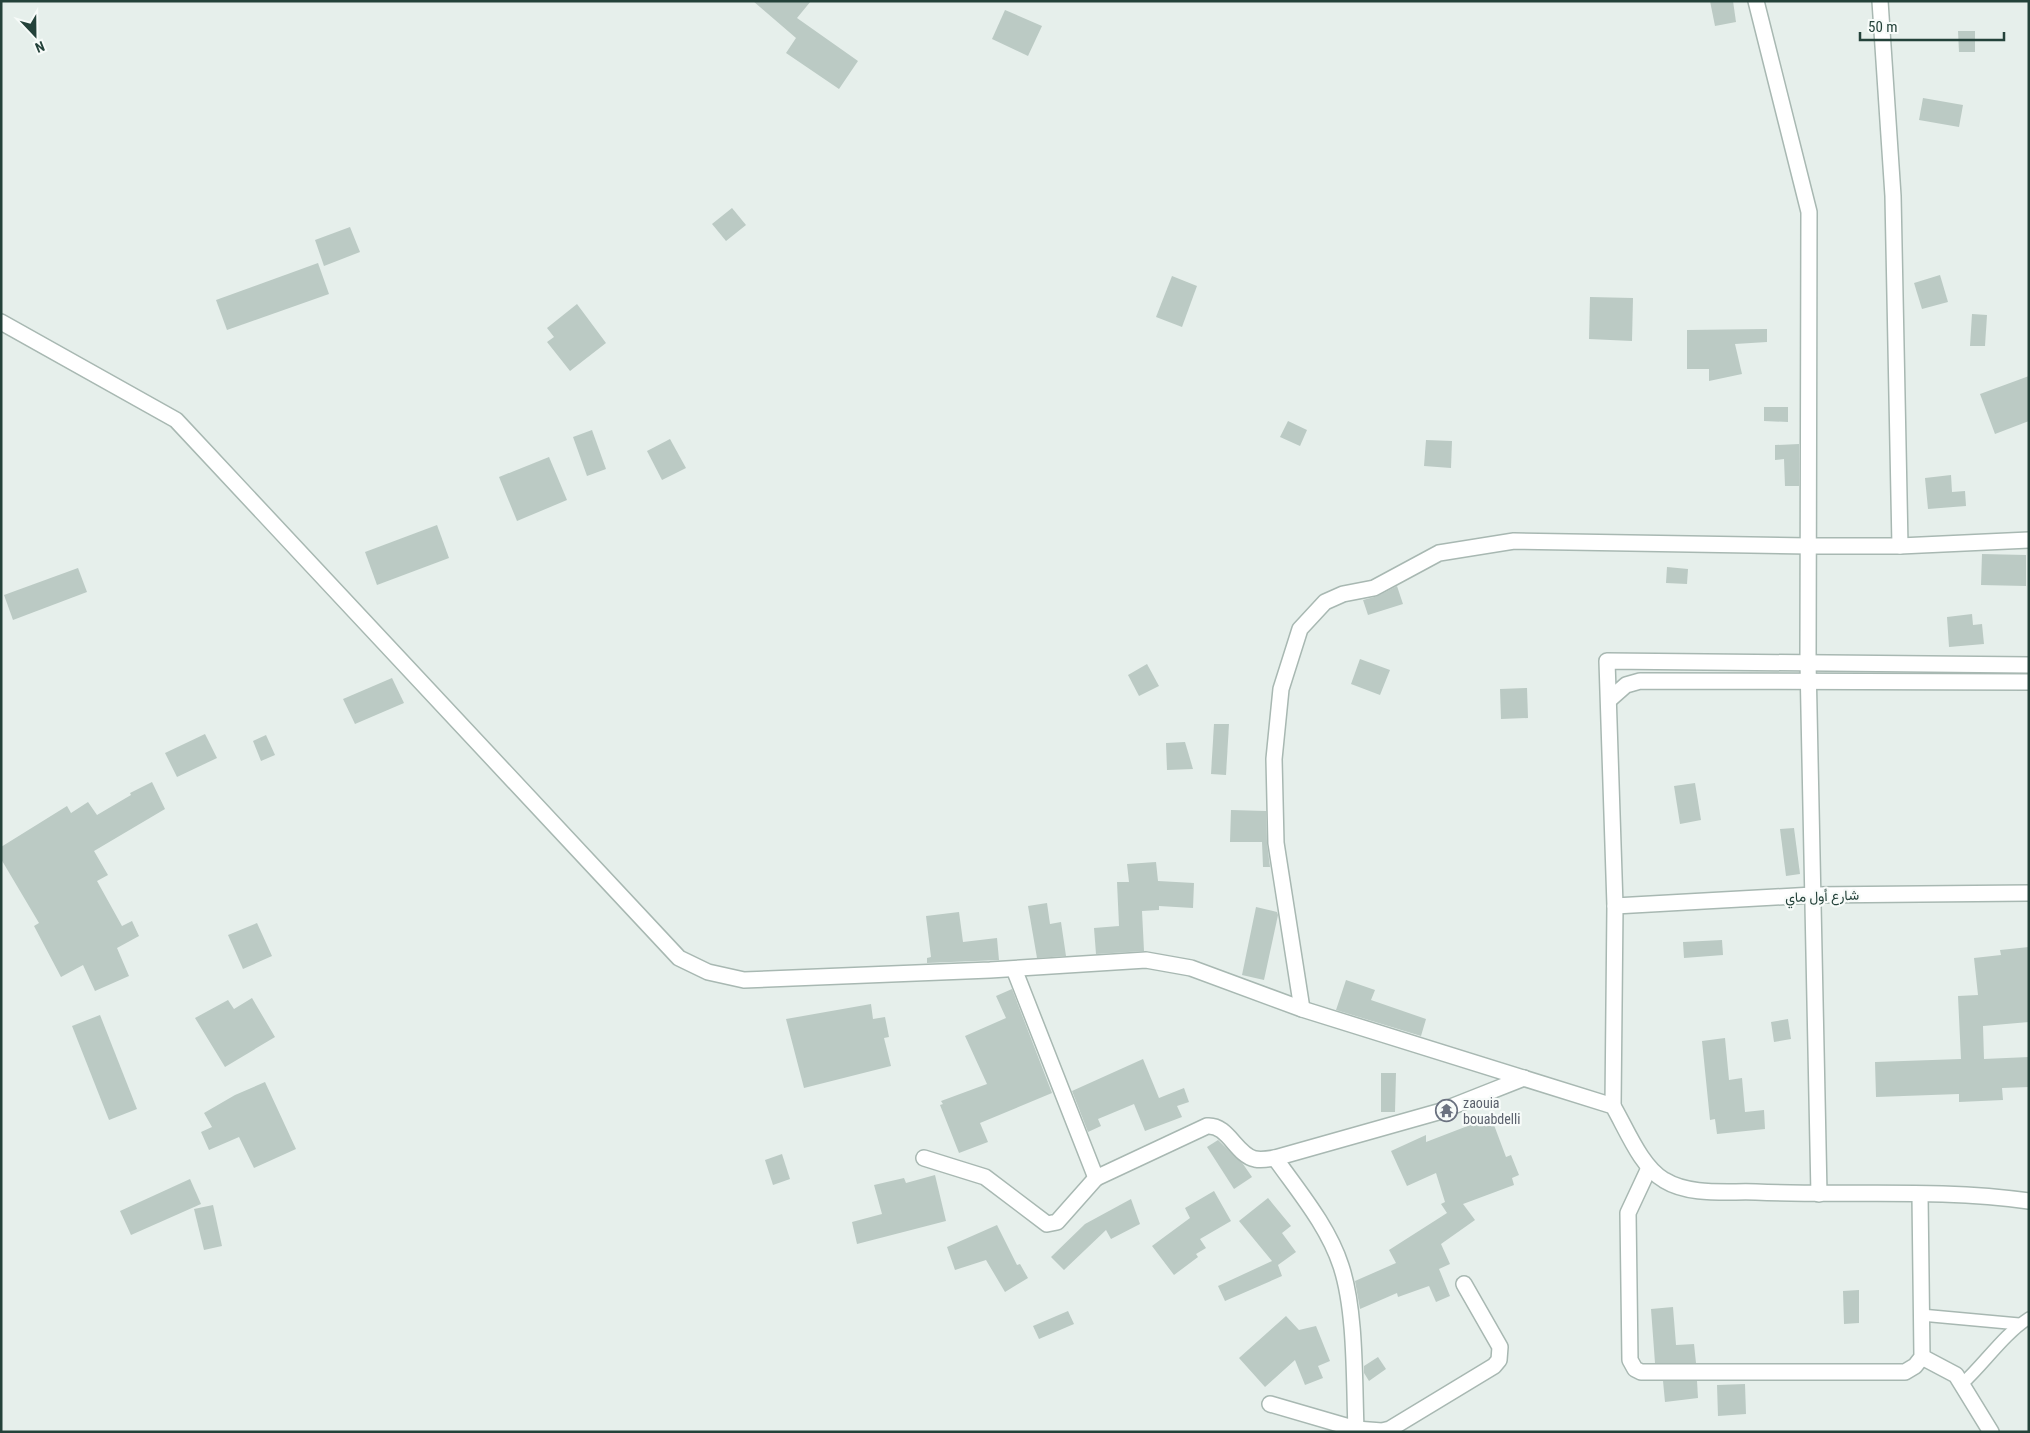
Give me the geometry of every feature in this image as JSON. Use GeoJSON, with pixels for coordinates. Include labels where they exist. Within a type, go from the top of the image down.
{"type":"FeatureCollection","features":[{"type":"Feature","properties":{"kind":"street"},"geometry":{"type":"LineString","coordinates":[[1756,1],[1809,212],[1808,681],[1819,1194]]}},
{"type":"Feature","properties":{"kind":"street"},"geometry":{"type":"LineString","coordinates":[[1880,1],[1893,196],[1900,546]]}},
{"type":"Feature","properties":{"kind":"street"},"geometry":{"type":"LineString","coordinates":[[1,322],[176,420],[679,958],[708,972],[744,980],[1014,969],[1146,960],[1191,968],[1302,1009],[1613,1106]]}},
{"type":"Feature","properties":{"kind":"street"},"geometry":{"type":"LineString","coordinates":[[1302,1009],[1276,843],[1274,759],[1281,689],[1300,630],[1325,602],[1342,594],[1374,588],[1439,553],[1514,541],[1900,546],[2029,540]]}},
{"type":"Feature","properties":{"kind":"street"},"geometry":{"type":"LineString","coordinates":[[2029,665],[1608,661],[1615,906],[1613,1106],[1649,1168],[1663,1180],[1684,1189],[1819,1194],[1987,1195],[2029,1201]]}},
{"type":"Feature","properties":{"kind":"street"},"geometry":{"type":"LineString","coordinates":[[1609,700],[1626,686],[1640,681],[2029,682]]}},
{"type":"Feature","properties":{"kind":"street","name":"شارع أول ماي"},"geometry":{"type":"LineString","coordinates":[[1615,906],[1813,895],[2029,893]]}},
{"type":"Feature","properties":{"kind":"street"},"geometry":{"type":"LineString","coordinates":[[1014,969],[1096,1178]]}},
{"type":"Feature","properties":{"kind":"street"},"geometry":{"type":"LineString","coordinates":[[924,1158],[985,1177],[1047,1224],[1057,1222],[1096,1178],[1207,1126],[1218,1128],[1249,1157],[1256,1160],[1275,1158],[1438,1112],[1524,1078]]}},
{"type":"Feature","properties":{"kind":"street"},"geometry":{"type":"LineString","coordinates":[[1275,1158],[1324,1228],[1341,1265],[1351,1327],[1356,1429]]}},
{"type":"Feature","properties":{"kind":"street"},"geometry":{"type":"LineString","coordinates":[[1649,1168],[1628,1214],[1630,1360],[1635,1369],[1640,1372],[1905,1372],[1916,1366],[1922,1357],[1920,1194]]}},
{"type":"Feature","properties":{"kind":"street"},"geometry":{"type":"LineString","coordinates":[[1270,1404],[1356,1429],[1382,1431],[1390,1429],[1494,1366],[1499,1360],[1500,1347],[1464,1284]]}},
{"type":"Feature","properties":{"kind":"street"},"geometry":{"type":"LineString","coordinates":[[1922,1357],[1956,1375],[1991,1432]]}},
{"type":"Feature","properties":{"kind":"lane"},"geometry":{"type":"LineString","coordinates":[[1921,1315],[2024,1321]]}},
{"type":"Feature","properties":{"kind":"lane"},"geometry":{"type":"LineString","coordinates":[[1962,1384],[2024,1321]]}},
{"type":"Feature","properties":{"kind":"building"},"geometry":{"type":"Polygon","coordinates":[[[753,1],[811,1],[797,18],[858,61],[839,89],[786,53],[796,38],[753,1]]]}},
{"type":"Feature","properties":{"kind":"building"},"geometry":{"type":"Polygon","coordinates":[[[1710,1],[1733,1],[1736,22],[1715,26],[1710,1]]]}},
{"type":"Feature","properties":{"kind":"building"},"geometry":{"type":"Polygon","coordinates":[[[1005,10],[1042,26],[1028,56],[992,39],[1005,10]]]}},
{"type":"Feature","properties":{"kind":"building"},"geometry":{"type":"Polygon","coordinates":[[[1958,31],[1975,31],[1975,52],[1959,52],[1958,31]]]}},
{"type":"Feature","properties":{"kind":"building"},"geometry":{"type":"Polygon","coordinates":[[[1923,98],[1963,105],[1959,127],[1919,120],[1923,98]]]}},
{"type":"Feature","properties":{"kind":"building"},"geometry":{"type":"Polygon","coordinates":[[[732,208],[746,225],[726,241],[712,224],[732,208]]]}},
{"type":"Feature","properties":{"kind":"building"},"geometry":{"type":"Polygon","coordinates":[[[350,227],[360,252],[324,266],[315,240],[350,227]]]}},
{"type":"Feature","properties":{"kind":"building"},"geometry":{"type":"Polygon","coordinates":[[[318,263],[329,294],[227,330],[216,300],[318,263]]]}},
{"type":"Feature","properties":{"kind":"building"},"geometry":{"type":"Polygon","coordinates":[[[1940,275],[1948,302],[1922,309],[1914,283],[1940,275]]]}},
{"type":"Feature","properties":{"kind":"building"},"geometry":{"type":"Polygon","coordinates":[[[1172,276],[1197,286],[1182,327],[1156,317],[1172,276]]]}},
{"type":"Feature","properties":{"kind":"building"},"geometry":{"type":"Polygon","coordinates":[[[1590,297],[1633,298],[1632,341],[1589,339],[1590,297]]]}},
{"type":"Feature","properties":{"kind":"building"},"geometry":{"type":"Polygon","coordinates":[[[577,304],[606,343],[570,371],[547,342],[554,337],[547,328],[577,304]]]}},
{"type":"Feature","properties":{"kind":"building"},"geometry":{"type":"Polygon","coordinates":[[[1972,314],[1987,315],[1985,346],[1970,346],[1972,314]]]}},
{"type":"Feature","properties":{"kind":"building"},"geometry":{"type":"Polygon","coordinates":[[[1767,329],[1767,342],[1735,344],[1742,374],[1709,381],[1709,369],[1687,369],[1687,330],[1767,329]]]}},
{"type":"Feature","properties":{"kind":"building"},"geometry":{"type":"Polygon","coordinates":[[[2029,376],[2029,421],[1995,434],[1980,394],[2029,376]]]}},
{"type":"Feature","properties":{"kind":"building"},"geometry":{"type":"Polygon","coordinates":[[[1764,407],[1788,407],[1788,422],[1764,421],[1764,407]]]}},
{"type":"Feature","properties":{"kind":"building"},"geometry":{"type":"Polygon","coordinates":[[[1288,421],[1307,430],[1300,446],[1280,437],[1288,421]]]}},
{"type":"Feature","properties":{"kind":"building"},"geometry":{"type":"Polygon","coordinates":[[[592,430],[606,469],[587,476],[573,437],[592,430]]]}},
{"type":"Feature","properties":{"kind":"building"},"geometry":{"type":"Polygon","coordinates":[[[670,439],[686,468],[662,480],[647,451],[670,439]]]}},
{"type":"Feature","properties":{"kind":"building"},"geometry":{"type":"Polygon","coordinates":[[[1426,440],[1452,441],[1451,468],[1424,466],[1426,440]]]}},
{"type":"Feature","properties":{"kind":"building"},"geometry":{"type":"Polygon","coordinates":[[[1799,444],[1799,486],[1785,486],[1784,459],[1775,460],[1775,445],[1799,444]]]}},
{"type":"Feature","properties":{"kind":"building"},"geometry":{"type":"Polygon","coordinates":[[[549,457],[567,500],[517,521],[499,477],[549,457]]]}},
{"type":"Feature","properties":{"kind":"building"},"geometry":{"type":"Polygon","coordinates":[[[1951,475],[1952,492],[1965,491],[1966,506],[1928,509],[1925,478],[1951,475]]]}},
{"type":"Feature","properties":{"kind":"building"},"geometry":{"type":"Polygon","coordinates":[[[437,525],[449,558],[377,585],[365,552],[437,525]]]}},
{"type":"Feature","properties":{"kind":"building"},"geometry":{"type":"Polygon","coordinates":[[[1982,554],[2026,555],[2026,586],[1981,585],[1982,554]]]}},
{"type":"Feature","properties":{"kind":"building"},"geometry":{"type":"Polygon","coordinates":[[[1667,567],[1688,569],[1687,584],[1666,583],[1667,567]]]}},
{"type":"Feature","properties":{"kind":"building"},"geometry":{"type":"Polygon","coordinates":[[[78,568],[87,592],[13,620],[4,595],[78,568]]]}},
{"type":"Feature","properties":{"kind":"building"},"geometry":{"type":"Polygon","coordinates":[[[1397,586],[1403,604],[1368,615],[1363,600],[1378,596],[1397,586]]]}},
{"type":"Feature","properties":{"kind":"building"},"geometry":{"type":"Polygon","coordinates":[[[1972,614],[1973,625],[1982,624],[1984,644],[1949,647],[1947,617],[1972,614]]]}},
{"type":"Feature","properties":{"kind":"building"},"geometry":{"type":"Polygon","coordinates":[[[1360,659],[1390,670],[1380,695],[1351,684],[1360,659]]]}},
{"type":"Feature","properties":{"kind":"building"},"geometry":{"type":"Polygon","coordinates":[[[1147,664],[1159,686],[1139,696],[1128,675],[1147,664]]]}},
{"type":"Feature","properties":{"kind":"building"},"geometry":{"type":"Polygon","coordinates":[[[392,678],[404,703],[355,724],[343,699],[392,678]]]}},
{"type":"Feature","properties":{"kind":"building"},"geometry":{"type":"Polygon","coordinates":[[[1527,688],[1528,718],[1501,719],[1500,689],[1527,688]]]}},
{"type":"Feature","properties":{"kind":"building"},"geometry":{"type":"Polygon","coordinates":[[[1214,724],[1229,724],[1226,775],[1211,774],[1214,724]]]}},
{"type":"Feature","properties":{"kind":"building"},"geometry":{"type":"Polygon","coordinates":[[[205,734],[217,758],[177,777],[165,753],[205,734]]]}},
{"type":"Feature","properties":{"kind":"building"},"geometry":{"type":"Polygon","coordinates":[[[266,735],[275,755],[261,761],[253,741],[266,735]]]}},
{"type":"Feature","properties":{"kind":"building"},"geometry":{"type":"Polygon","coordinates":[[[1185,742],[1193,769],[1167,770],[1166,743],[1185,742]]]}},
{"type":"Feature","properties":{"kind":"building"},"geometry":{"type":"Polygon","coordinates":[[[152,782],[165,809],[94,851],[108,875],[97,881],[122,926],[132,921],[139,936],[117,948],[129,976],[95,991],[83,965],[61,977],[34,926],[39,923],[1,859],[1,847],[67,806],[71,813],[88,802],[97,815],[131,795],[130,793],[152,782]]]}},
{"type":"Feature","properties":{"kind":"building"},"geometry":{"type":"Polygon","coordinates":[[[1695,783],[1701,820],[1680,824],[1674,786],[1695,783]]]}},
{"type":"Feature","properties":{"kind":"building"},"geometry":{"type":"Polygon","coordinates":[[[1231,810],[1266,811],[1270,867],[1263,867],[1262,842],[1230,842],[1231,810]]]}},
{"type":"Feature","properties":{"kind":"building"},"geometry":{"type":"Polygon","coordinates":[[[1794,828],[1800,874],[1786,876],[1780,829],[1794,828]]]}},
{"type":"Feature","properties":{"kind":"building"},"geometry":{"type":"Polygon","coordinates":[[[1156,862],[1158,881],[1194,883],[1193,908],[1159,906],[1159,910],[1142,911],[1144,951],[1096,954],[1094,928],[1119,926],[1117,882],[1129,882],[1127,864],[1156,862]]]}},
{"type":"Feature","properties":{"kind":"building"},"geometry":{"type":"Polygon","coordinates":[[[1047,903],[1050,924],[1061,922],[1066,956],[1037,958],[1028,906],[1047,903]]]}},
{"type":"Feature","properties":{"kind":"building"},"geometry":{"type":"Polygon","coordinates":[[[1256,907],[1277,912],[1278,915],[1264,980],[1242,975],[1256,907]]]}},
{"type":"Feature","properties":{"kind":"building"},"geometry":{"type":"Polygon","coordinates":[[[959,912],[963,942],[997,938],[999,960],[927,963],[927,958],[931,957],[926,916],[959,912]]]}},
{"type":"Feature","properties":{"kind":"building"},"geometry":{"type":"Polygon","coordinates":[[[257,923],[272,956],[243,969],[228,935],[257,923]]]}},
{"type":"Feature","properties":{"kind":"building"},"geometry":{"type":"Polygon","coordinates":[[[1722,940],[1723,955],[1684,958],[1683,942],[1722,940]]]}},
{"type":"Feature","properties":{"kind":"building"},"geometry":{"type":"Polygon","coordinates":[[[2029,947],[2029,1022],[1983,1026],[1984,1059],[2029,1057],[2029,1087],[2002,1088],[2003,1100],[1959,1102],[1959,1094],[1876,1097],[1875,1062],[1961,1059],[1958,996],[1978,995],[1974,958],[2001,955],[2000,950],[2029,947]]]}},
{"type":"Feature","properties":{"kind":"building"},"geometry":{"type":"Polygon","coordinates":[[[1346,980],[1375,990],[1371,1000],[1426,1019],[1421,1036],[1336,1010],[1346,980]]]}},
{"type":"Feature","properties":{"kind":"building"},"geometry":{"type":"Polygon","coordinates":[[[1012,989],[1052,1093],[980,1123],[988,1142],[959,1153],[940,1105],[943,1104],[941,1101],[987,1084],[965,1036],[1006,1018],[996,996],[1012,989]]]}},
{"type":"Feature","properties":{"kind":"building"},"geometry":{"type":"Polygon","coordinates":[[[252,998],[275,1037],[225,1067],[195,1018],[228,1000],[234,1009],[252,998]]]}},
{"type":"Feature","properties":{"kind":"building"},"geometry":{"type":"Polygon","coordinates":[[[871,1004],[873,1019],[885,1017],[889,1037],[884,1038],[891,1066],[804,1088],[786,1019],[871,1004]]]}},
{"type":"Feature","properties":{"kind":"building"},"geometry":{"type":"Polygon","coordinates":[[[100,1015],[137,1109],[109,1120],[72,1026],[100,1015]]]}},
{"type":"Feature","properties":{"kind":"building"},"geometry":{"type":"Polygon","coordinates":[[[1788,1019],[1791,1039],[1774,1042],[1771,1022],[1788,1019]]]}},
{"type":"Feature","properties":{"kind":"building"},"geometry":{"type":"Polygon","coordinates":[[[1725,1038],[1729,1080],[1742,1078],[1745,1112],[1764,1110],[1765,1129],[1717,1134],[1715,1119],[1710,1120],[1702,1041],[1725,1038]]]}},
{"type":"Feature","properties":{"kind":"building"},"geometry":{"type":"Polygon","coordinates":[[[1143,1059],[1159,1098],[1184,1088],[1189,1102],[1177,1106],[1182,1117],[1145,1131],[1134,1104],[1098,1119],[1101,1126],[1088,1132],[1072,1091],[1143,1059]]]}},
{"type":"Feature","properties":{"kind":"building"},"geometry":{"type":"Polygon","coordinates":[[[1381,1073],[1396,1073],[1395,1112],[1381,1112],[1381,1073]]]}},
{"type":"Feature","properties":{"kind":"building"},"geometry":{"type":"Polygon","coordinates":[[[265,1082],[296,1149],[254,1168],[239,1137],[209,1150],[201,1132],[212,1127],[204,1113],[235,1095],[265,1082]]]}},
{"type":"Feature","properties":{"kind":"building"},"geometry":{"type":"Polygon","coordinates":[[[1491,1117],[1506,1157],[1511,1155],[1519,1175],[1512,1178],[1514,1185],[1463,1204],[1475,1220],[1441,1244],[1450,1264],[1439,1269],[1450,1296],[1436,1302],[1429,1286],[1398,1297],[1397,1293],[1360,1309],[1355,1281],[1396,1263],[1389,1250],[1447,1213],[1441,1204],[1445,1202],[1436,1173],[1407,1186],[1391,1151],[1426,1135],[1426,1142],[1491,1117]]]}},
{"type":"Feature","properties":{"kind":"building"},"geometry":{"type":"Polygon","coordinates":[[[1218,1140],[1243,1164],[1252,1177],[1234,1189],[1207,1147],[1218,1140]]]}},
{"type":"Feature","properties":{"kind":"building"},"geometry":{"type":"Polygon","coordinates":[[[782,1154],[790,1179],[773,1185],[765,1160],[782,1154]]]}},
{"type":"Feature","properties":{"kind":"building"},"geometry":{"type":"Polygon","coordinates":[[[935,1175],[946,1221],[857,1244],[852,1222],[882,1214],[874,1185],[904,1178],[906,1183],[935,1175]]]}},
{"type":"Feature","properties":{"kind":"building"},"geometry":{"type":"Polygon","coordinates":[[[190,1179],[201,1204],[131,1235],[120,1211],[190,1179]]]}},
{"type":"Feature","properties":{"kind":"building"},"geometry":{"type":"Polygon","coordinates":[[[1214,1191],[1231,1221],[1200,1239],[1206,1248],[1196,1254],[1198,1257],[1174,1275],[1152,1246],[1190,1218],[1185,1208],[1214,1191]]]}},
{"type":"Feature","properties":{"kind":"building"},"geometry":{"type":"Polygon","coordinates":[[[1268,1198],[1291,1226],[1282,1233],[1296,1252],[1278,1265],[1282,1276],[1225,1301],[1218,1286],[1272,1261],[1239,1221],[1268,1198]]]}},
{"type":"Feature","properties":{"kind":"building"},"geometry":{"type":"Polygon","coordinates":[[[1131,1199],[1140,1224],[1111,1239],[1106,1230],[1064,1270],[1051,1257],[1085,1224],[1131,1199]]]}},
{"type":"Feature","properties":{"kind":"building"},"geometry":{"type":"Polygon","coordinates":[[[213,1205],[222,1246],[204,1250],[194,1209],[213,1205]]]}},
{"type":"Feature","properties":{"kind":"building"},"geometry":{"type":"Polygon","coordinates":[[[997,1225],[1017,1265],[1020,1264],[1028,1278],[1005,1292],[986,1260],[955,1270],[947,1247],[997,1225]]]}},
{"type":"Feature","properties":{"kind":"building"},"geometry":{"type":"Polygon","coordinates":[[[1859,1290],[1859,1323],[1844,1324],[1843,1291],[1859,1290]]]}},
{"type":"Feature","properties":{"kind":"building"},"geometry":{"type":"Polygon","coordinates":[[[1673,1307],[1676,1345],[1694,1344],[1696,1363],[1655,1363],[1651,1309],[1673,1307]]]}},
{"type":"Feature","properties":{"kind":"building"},"geometry":{"type":"Polygon","coordinates":[[[1068,1311],[1074,1324],[1039,1339],[1033,1326],[1068,1311]]]}},
{"type":"Feature","properties":{"kind":"building"},"geometry":{"type":"Polygon","coordinates":[[[1286,1316],[1299,1330],[1316,1326],[1330,1361],[1318,1366],[1323,1378],[1305,1385],[1295,1360],[1265,1387],[1239,1358],[1286,1316]]]}},
{"type":"Feature","properties":{"kind":"building"},"geometry":{"type":"Polygon","coordinates":[[[1378,1357],[1386,1369],[1369,1381],[1364,1373],[1364,1366],[1378,1357]]]}},
{"type":"Feature","properties":{"kind":"building"},"geometry":{"type":"Polygon","coordinates":[[[1663,1381],[1697,1381],[1698,1398],[1665,1402],[1663,1381]]]}},
{"type":"Feature","properties":{"kind":"building"},"geometry":{"type":"Polygon","coordinates":[[[1745,1384],[1746,1414],[1718,1416],[1717,1385],[1745,1384]]]}},
{"type":"Feature","properties":{"kind":"place","name":"zaouia bouabdelli"},"geometry":{"type":"Point","coordinates":[1447,1111]}}]}
